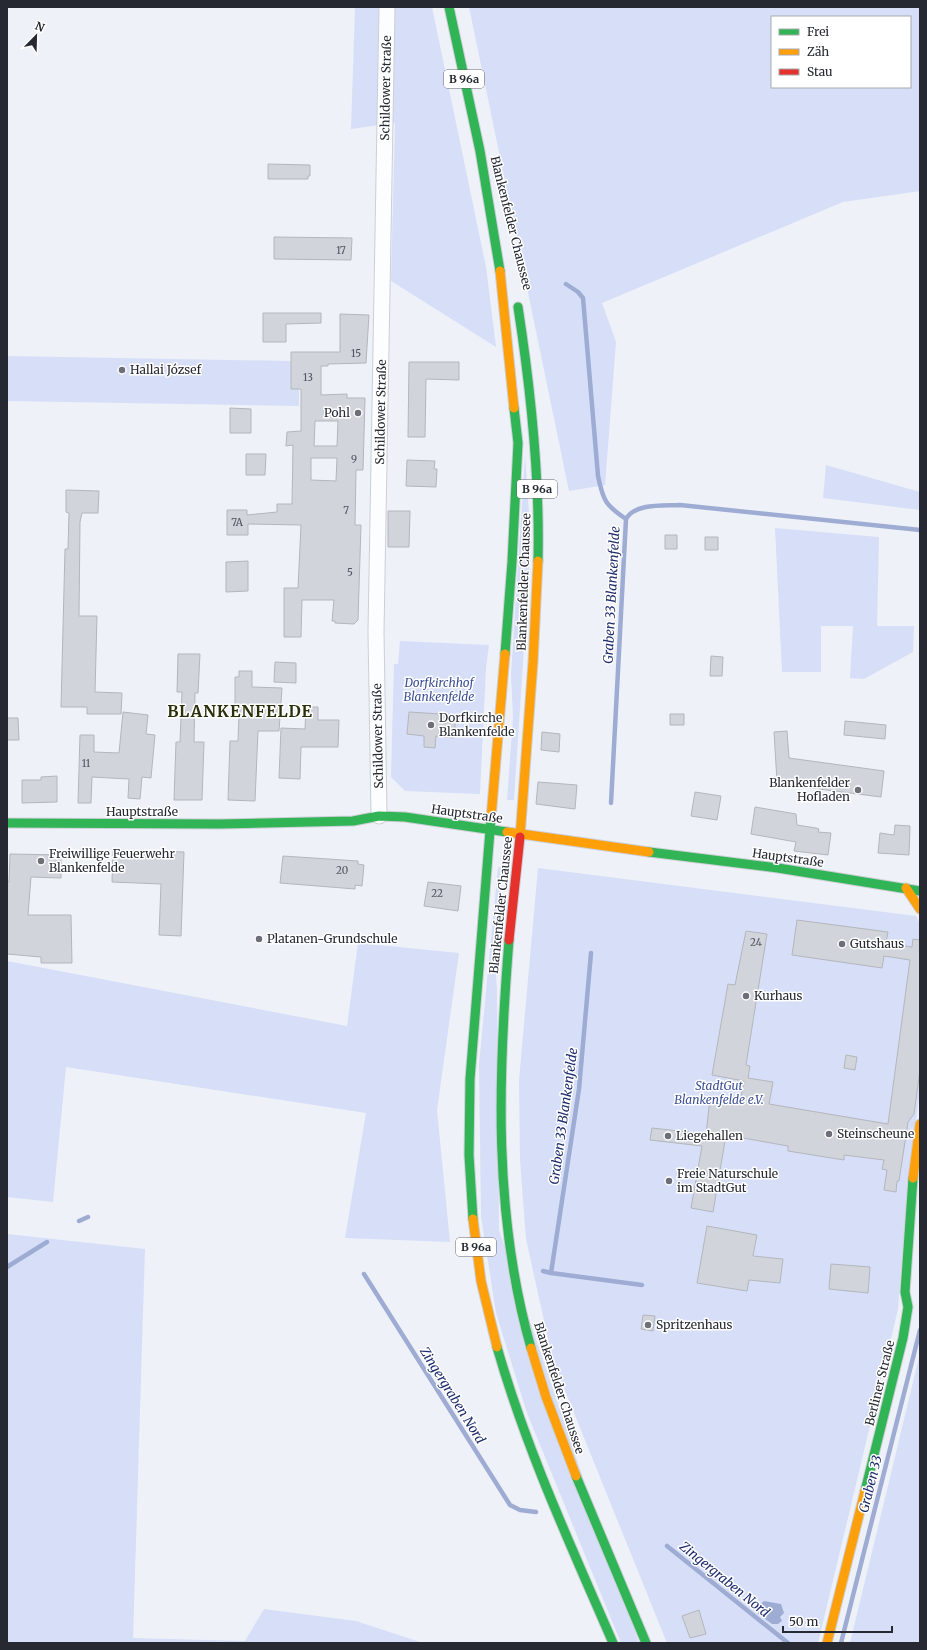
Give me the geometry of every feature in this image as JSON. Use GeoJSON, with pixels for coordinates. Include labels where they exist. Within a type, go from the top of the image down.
{"type":"FeatureCollection","features":[{"type":"Feature","properties":{"kind":"main road","name":"Blankenfelder Chaussee"},"geometry":{"type":"LineString","coordinates":[[449,7],[480,151],[501,280],[518,443],[512,562],[470,1079],[468,1132],[471,1207],[478,1259],[496,1341],[518,1411],[561,1519],[614,1643]]}},
{"type":"Feature","properties":{"kind":"main road","name":"Blankenfelder Chaussee"},"geometry":{"type":"LineString","coordinates":[[480,151],[505,242]]}},
{"type":"Feature","properties":{"kind":"main road","name":"Blankenfelder Chaussee"},"geometry":{"type":"LineString","coordinates":[[517,295],[527,363],[534,441],[539,557],[533,668],[520,833],[505,986],[502,1079],[503,1170],[512,1256],[522,1314],[535,1363],[573,1469],[646,1643]]}},
{"type":"Feature","properties":{"kind":"main road","name":"Hauptstraße"},"geometry":{"type":"LineString","coordinates":[[7,823],[220,824],[353,821],[379,816],[405,817],[920,891]]}},
{"type":"Feature","properties":{"kind":"main road"},"geometry":{"type":"LineString","coordinates":[[906,888],[920,909]]}},
{"type":"Feature","properties":{"kind":"main road","name":"Berliner Straße"},"geometry":{"type":"LineString","coordinates":[[827,1643],[903,1338],[908,1307],[906,1277],[914,1167],[920,1124]]}},
{"type":"Feature","properties":{"kind":"main road"},"geometry":{"type":"LineString","coordinates":[[908,1307],[920,1311]]}},
{"type":"Feature","properties":{"kind":"street","name":"Schildower Straße"},"geometry":{"type":"LineString","coordinates":[[379,816],[376,632],[387,7]]}},
{"type":"Feature","properties":{"kind":"green space"},"geometry":{"type":"Polygon","coordinates":[[[355,7],[432,7],[486,267],[496,347],[391,281],[395,123],[351,129],[355,7]]]}},
{"type":"Feature","properties":{"kind":"green space"},"geometry":{"type":"Polygon","coordinates":[[[469,7],[920,7],[920,191],[843,202],[602,303],[616,342],[605,485],[569,491],[469,7]]]}},
{"type":"Feature","properties":{"kind":"green space"},"geometry":{"type":"Polygon","coordinates":[[[7,356],[291,361],[291,389],[299,389],[299,406],[7,401],[7,356]]]}},
{"type":"Feature","properties":{"kind":"green space"},"geometry":{"type":"Polygon","coordinates":[[[525,456],[531,541],[514,800],[507,800],[513,717],[511,675],[525,456]]]}},
{"type":"Feature","properties":{"kind":"green space"},"geometry":{"type":"Polygon","coordinates":[[[826,465],[920,492],[920,510],[823,498],[826,465]]]}},
{"type":"Feature","properties":{"kind":"green space"},"geometry":{"type":"Polygon","coordinates":[[[775,528],[879,537],[877,626],[914,626],[913,652],[864,679],[850,678],[853,626],[821,626],[821,672],[782,672],[775,528]]]}},
{"type":"Feature","properties":{"kind":"green space","name":"Dorfkirchhof Blankenfelde"},"geometry":{"type":"Polygon","coordinates":[[[400,641],[489,645],[486,668],[480,794],[405,791],[391,777],[394,664],[398,664],[400,641]]]}},
{"type":"Feature","properties":{"kind":"green space"},"geometry":{"type":"Polygon","coordinates":[[[498,867],[503,868],[495,964],[497,989],[499,1230],[639,1643],[621,1643],[527,1413],[496,1313],[481,1216],[479,1064],[498,867]]]}},
{"type":"Feature","properties":{"kind":"green space","name":"StadtGut Blankenfelde e.V."},"geometry":{"type":"Polygon","coordinates":[[[538,868],[916,916],[920,924],[920,1091],[909,1171],[898,1309],[818,1643],[667,1643],[553,1361],[526,1239],[520,1160],[519,1080],[538,868]]]}},
{"type":"Feature","properties":{"kind":"green space"},"geometry":{"type":"Polygon","coordinates":[[[358,943],[459,953],[437,1110],[450,1242],[345,1238],[366,1113],[66,1067],[53,1202],[7,1197],[7,961],[347,1026],[358,943]]]}},
{"type":"Feature","properties":{"kind":"green space"},"geometry":{"type":"Polygon","coordinates":[[[7,1234],[145,1249],[133,1638],[245,1641],[264,1609],[356,1621],[423,1643],[7,1643],[7,1234]]]}},
{"type":"Feature","properties":{"kind":"green space"},"geometry":{"type":"Polygon","coordinates":[[[920,1353],[920,1643],[850,1643],[920,1353]]]}},
{"type":"Feature","properties":{"kind":"water"},"geometry":{"type":"Polygon","coordinates":[[[764,1601],[781,1604],[784,1613],[780,1617],[782,1621],[778,1624],[772,1624],[758,1614],[758,1607],[764,1601]]]}},
{"type":"Feature","properties":{"kind":"building"},"geometry":{"type":"Polygon","coordinates":[[[268,164],[310,165],[310,176],[308,176],[308,179],[268,179],[268,164]]]}},
{"type":"Feature","properties":{"kind":"building"},"geometry":{"type":"Polygon","coordinates":[[[274,237],[352,238],[351,260],[274,259],[274,237]]]}},
{"type":"Feature","properties":{"kind":"building"},"geometry":{"type":"Polygon","coordinates":[[[263,313],[321,313],[321,323],[286,324],[286,342],[263,342],[263,313]]]}},
{"type":"Feature","properties":{"kind":"building"},"geometry":{"type":"Polygon","coordinates":[[[340,314],[369,315],[366,363],[328,364],[328,366],[321,366],[321,395],[347,394],[347,398],[365,398],[363,470],[356,470],[355,525],[361,525],[358,620],[354,624],[335,623],[335,621],[332,621],[334,600],[302,600],[301,637],[284,637],[284,588],[298,588],[301,525],[248,524],[248,535],[227,535],[227,510],[247,510],[247,515],[277,512],[277,504],[292,504],[293,445],[286,446],[287,432],[301,431],[301,389],[291,389],[291,352],[340,352],[340,314]],[[315,421],[314,446],[337,446],[338,421],[315,421]],[[311,458],[311,480],[336,481],[337,458],[311,458]]]}},
{"type":"Feature","properties":{"kind":"building"},"geometry":{"type":"Polygon","coordinates":[[[409,362],[459,362],[459,380],[426,379],[425,437],[408,437],[409,362]]]}},
{"type":"Feature","properties":{"kind":"building"},"geometry":{"type":"Polygon","coordinates":[[[230,408],[251,409],[251,433],[230,433],[230,408]]]}},
{"type":"Feature","properties":{"kind":"building"},"geometry":{"type":"Polygon","coordinates":[[[246,454],[266,454],[265,475],[246,475],[246,454]]]}},
{"type":"Feature","properties":{"kind":"building"},"geometry":{"type":"Polygon","coordinates":[[[407,460],[435,461],[434,469],[437,469],[436,487],[406,486],[407,460]]]}},
{"type":"Feature","properties":{"kind":"building"},"geometry":{"type":"Polygon","coordinates":[[[66,490],[99,491],[98,513],[82,513],[80,522],[79,616],[97,616],[95,692],[122,693],[121,714],[87,714],[87,707],[61,707],[65,549],[68,549],[69,513],[66,512],[66,490]]]}},
{"type":"Feature","properties":{"kind":"building"},"geometry":{"type":"Polygon","coordinates":[[[388,511],[410,511],[409,547],[388,547],[388,511]]]}},
{"type":"Feature","properties":{"kind":"building"},"geometry":{"type":"Polygon","coordinates":[[[665,535],[677,535],[677,549],[665,549],[665,535]]]}},
{"type":"Feature","properties":{"kind":"building"},"geometry":{"type":"Polygon","coordinates":[[[705,537],[718,537],[718,550],[705,550],[705,537]]]}},
{"type":"Feature","properties":{"kind":"building"},"geometry":{"type":"Polygon","coordinates":[[[248,561],[248,591],[226,592],[226,562],[248,561]]]}},
{"type":"Feature","properties":{"kind":"building"},"geometry":{"type":"Polygon","coordinates":[[[178,654],[200,654],[198,693],[195,693],[194,742],[204,742],[202,800],[174,800],[176,742],[180,742],[182,692],[177,692],[178,654]]]}},
{"type":"Feature","properties":{"kind":"building"},"geometry":{"type":"Polygon","coordinates":[[[711,656],[723,657],[722,676],[710,676],[711,656]]]}},
{"type":"Feature","properties":{"kind":"building"},"geometry":{"type":"Polygon","coordinates":[[[275,662],[296,663],[296,683],[274,682],[275,662]]]}},
{"type":"Feature","properties":{"kind":"building"},"geometry":{"type":"Polygon","coordinates":[[[239,671],[252,671],[252,687],[282,688],[279,731],[258,731],[255,801],[228,800],[230,741],[238,741],[239,714],[235,714],[235,677],[239,677],[239,671]]]}},
{"type":"Feature","properties":{"kind":"building"},"geometry":{"type":"Polygon","coordinates":[[[306,707],[318,707],[318,720],[339,720],[338,747],[301,747],[300,779],[279,778],[281,728],[305,729],[306,707]]]}},
{"type":"Feature","properties":{"kind":"building"},"geometry":{"type":"Polygon","coordinates":[[[123,712],[148,715],[146,734],[155,735],[151,778],[142,777],[140,799],[128,798],[129,779],[92,777],[91,803],[78,803],[80,735],[94,735],[94,752],[119,753],[123,712]]]}},
{"type":"Feature","properties":{"kind":"building","name":"Dorfkirche Blankenfelde"},"geometry":{"type":"Polygon","coordinates":[[[409,712],[456,715],[454,738],[436,736],[435,748],[424,747],[424,736],[407,734],[409,712]]]}},
{"type":"Feature","properties":{"kind":"building"},"geometry":{"type":"Polygon","coordinates":[[[670,714],[684,714],[684,725],[670,725],[670,714]]]}},
{"type":"Feature","properties":{"kind":"building"},"geometry":{"type":"Polygon","coordinates":[[[7,718],[18,718],[19,740],[7,740],[7,718]]]}},
{"type":"Feature","properties":{"kind":"building"},"geometry":{"type":"Polygon","coordinates":[[[845,721],[886,725],[885,739],[844,735],[845,721]]]}},
{"type":"Feature","properties":{"kind":"building"},"geometry":{"type":"Polygon","coordinates":[[[787,731],[789,758],[884,771],[881,797],[788,785],[788,783],[777,781],[774,732],[787,731]]]}},
{"type":"Feature","properties":{"kind":"building"},"geometry":{"type":"Polygon","coordinates":[[[542,732],[560,734],[559,752],[541,750],[542,732]]]}},
{"type":"Feature","properties":{"kind":"building"},"geometry":{"type":"Polygon","coordinates":[[[57,776],[57,802],[22,803],[22,780],[41,780],[41,777],[57,776]]]}},
{"type":"Feature","properties":{"kind":"building"},"geometry":{"type":"Polygon","coordinates":[[[538,782],[577,785],[575,809],[536,804],[538,782]]]}},
{"type":"Feature","properties":{"kind":"building"},"geometry":{"type":"Polygon","coordinates":[[[695,792],[721,796],[717,820],[691,816],[695,792]]]}},
{"type":"Feature","properties":{"kind":"building"},"geometry":{"type":"Polygon","coordinates":[[[755,807],[796,814],[797,825],[819,829],[818,832],[831,833],[828,855],[794,851],[796,842],[751,834],[755,807]]]}},
{"type":"Feature","properties":{"kind":"building"},"geometry":{"type":"Polygon","coordinates":[[[895,825],[910,826],[909,855],[878,853],[880,833],[894,835],[895,825]]]}},
{"type":"Feature","properties":{"kind":"building"},"geometry":{"type":"Polygon","coordinates":[[[113,850],[184,852],[181,936],[159,935],[161,884],[112,882],[113,850]]]}},
{"type":"Feature","properties":{"kind":"building"},"geometry":{"type":"Polygon","coordinates":[[[10,854],[61,855],[61,878],[31,877],[28,915],[71,915],[72,963],[41,963],[41,957],[7,954],[7,882],[9,882],[10,854]]]}},
{"type":"Feature","properties":{"kind":"building"},"geometry":{"type":"Polygon","coordinates":[[[283,856],[358,861],[358,864],[364,865],[362,886],[355,885],[355,889],[280,883],[283,856]]]}},
{"type":"Feature","properties":{"kind":"building"},"geometry":{"type":"Polygon","coordinates":[[[428,882],[461,886],[458,911],[424,906],[428,882]]]}},
{"type":"Feature","properties":{"kind":"building"},"geometry":{"type":"Polygon","coordinates":[[[797,920],[888,932],[886,943],[912,947],[913,939],[920,940],[920,1070],[914,1114],[908,1122],[896,1192],[884,1190],[887,1170],[882,1169],[884,1160],[844,1155],[844,1160],[788,1151],[788,1146],[726,1135],[713,1212],[691,1208],[702,1146],[650,1140],[652,1128],[706,1134],[710,1099],[740,1103],[744,1081],[712,1075],[728,984],[735,985],[746,931],[767,934],[746,1065],[750,1066],[748,1078],[773,1082],[769,1104],[888,1124],[910,960],[884,956],[882,968],[792,955],[797,920]]]}},
{"type":"Feature","properties":{"kind":"building"},"geometry":{"type":"Polygon","coordinates":[[[846,1055],[857,1057],[855,1070],[844,1068],[846,1055]]]}},
{"type":"Feature","properties":{"kind":"building"},"geometry":{"type":"Polygon","coordinates":[[[707,1226],[757,1235],[753,1256],[783,1259],[780,1283],[749,1280],[747,1291],[697,1283],[707,1226]]]}},
{"type":"Feature","properties":{"kind":"building"},"geometry":{"type":"Polygon","coordinates":[[[831,1264],[870,1267],[868,1293],[829,1289],[831,1264]]]}},
{"type":"Feature","properties":{"kind":"building","name":"Spritzenhaus"},"geometry":{"type":"Polygon","coordinates":[[[643,1315],[655,1316],[653,1331],[641,1329],[643,1315]]]}},
{"type":"Feature","properties":{"kind":"building"},"geometry":{"type":"Polygon","coordinates":[[[699,1610],[706,1634],[690,1638],[682,1616],[699,1610]]]}},
{"type":"Feature","properties":{"kind":"waterway"},"geometry":{"type":"LineString","coordinates":[[566,284],[578,292],[583,298],[598,476],[600,484],[609,506],[626,519]]}},
{"type":"Feature","properties":{"kind":"waterway","name":"Graben 33 Blankenfelde"},"geometry":{"type":"LineString","coordinates":[[611,803],[626,519],[630,514],[636,510],[650,506],[680,505],[920,530]]}},
{"type":"Feature","properties":{"kind":"waterway","name":"Graben 33 Blankenfelde"},"geometry":{"type":"LineString","coordinates":[[543,1271],[551,1273],[579,1089],[591,953]]}},
{"type":"Feature","properties":{"kind":"waterway","name":"Zingergraben Nord"},"geometry":{"type":"LineString","coordinates":[[79,1221],[88,1217]]}},
{"type":"Feature","properties":{"kind":"waterway","name":"Zingergraben Nord"},"geometry":{"type":"LineString","coordinates":[[7,1267],[47,1242]]}},
{"type":"Feature","properties":{"kind":"waterway"},"geometry":{"type":"LineString","coordinates":[[551,1273],[642,1285]]}},
{"type":"Feature","properties":{"kind":"waterway","name":"Zingergraben Nord"},"geometry":{"type":"LineString","coordinates":[[364,1274],[510,1505],[520,1510],[536,1512]]}},
{"type":"Feature","properties":{"kind":"waterway","name":"Graben 33"},"geometry":{"type":"LineString","coordinates":[[841,1643],[920,1330]]}},
{"type":"Feature","properties":{"kind":"waterway","name":"Zingergraben Nord"},"geometry":{"type":"LineString","coordinates":[[667,1546],[788,1643]]}},
{"type":"Feature","properties":{"kind":"traffic: fast"},"geometry":{"type":"LineString","coordinates":[[449,7],[480,151],[500,271]]}},
{"type":"Feature","properties":{"kind":"traffic: fast"},"geometry":{"type":"LineString","coordinates":[[518,307],[534,434],[538,497],[538,561]]}},
{"type":"Feature","properties":{"kind":"traffic: fast"},"geometry":{"type":"LineString","coordinates":[[505,654],[512,562],[518,443],[514,408]]}},
{"type":"Feature","properties":{"kind":"traffic: fast"},"geometry":{"type":"LineString","coordinates":[[7,823],[220,824],[353,821],[379,816],[405,817],[507,832]]}},
{"type":"Feature","properties":{"kind":"traffic: fast"},"geometry":{"type":"LineString","coordinates":[[473,1219],[469,1155],[470,1079],[491,818]]}},
{"type":"Feature","properties":{"kind":"traffic: fast"},"geometry":{"type":"LineString","coordinates":[[649,852],[778,868],[920,891]]}},
{"type":"Feature","properties":{"kind":"traffic: fast"},"geometry":{"type":"LineString","coordinates":[[509,940],[502,1042],[501,1094],[504,1196],[510,1247],[519,1298],[531,1348]]}},
{"type":"Feature","properties":{"kind":"traffic: fast"},"geometry":{"type":"LineString","coordinates":[[865,1491],[903,1338],[908,1307],[905,1292],[913,1178]]}},
{"type":"Feature","properties":{"kind":"traffic: fast"},"geometry":{"type":"LineString","coordinates":[[497,1347],[521,1423],[535,1460],[565,1534],[613,1643]]}},
{"type":"Feature","properties":{"kind":"traffic: fast"},"geometry":{"type":"LineString","coordinates":[[576,1476],[646,1643]]}},
{"type":"Feature","properties":{"kind":"traffic: slow"},"geometry":{"type":"LineString","coordinates":[[500,271],[514,408]]}},
{"type":"Feature","properties":{"kind":"traffic: slow"},"geometry":{"type":"LineString","coordinates":[[520,837],[533,662],[538,561]]}},
{"type":"Feature","properties":{"kind":"traffic: slow"},"geometry":{"type":"LineString","coordinates":[[491,818],[505,654]]}},
{"type":"Feature","properties":{"kind":"traffic: slow"},"geometry":{"type":"LineString","coordinates":[[507,832],[649,852]]}},
{"type":"Feature","properties":{"kind":"traffic: slow"},"geometry":{"type":"LineString","coordinates":[[906,888],[920,909]]}},
{"type":"Feature","properties":{"kind":"traffic: slow"},"geometry":{"type":"LineString","coordinates":[[913,1178],[920,1124]]}},
{"type":"Feature","properties":{"kind":"traffic: slow"},"geometry":{"type":"LineString","coordinates":[[473,1219],[481,1281],[497,1347]]}},
{"type":"Feature","properties":{"kind":"traffic: slow"},"geometry":{"type":"LineString","coordinates":[[531,1348],[546,1397],[576,1476]]}},
{"type":"Feature","properties":{"kind":"traffic: slow"},"geometry":{"type":"LineString","coordinates":[[827,1643],[865,1491]]}},
{"type":"Feature","properties":{"kind":"traffic: jam"},"geometry":{"type":"LineString","coordinates":[[509,940],[520,837]]}},
{"type":"Feature","properties":{"kind":"place","name":"Hallai József"},"geometry":{"type":"Point","coordinates":[122,370]}},
{"type":"Feature","properties":{"kind":"place","name":"Pohl"},"geometry":{"type":"Point","coordinates":[358,413]}},
{"type":"Feature","properties":{"kind":"place","name":"Dorfkirche Blankenfelde"},"geometry":{"type":"Point","coordinates":[431,725]}},
{"type":"Feature","properties":{"kind":"place","name":"Blankenfelder Hofladen"},"geometry":{"type":"Point","coordinates":[858,790]}},
{"type":"Feature","properties":{"kind":"place","name":"Freiwillige Feuerwehr Blankenfelde"},"geometry":{"type":"Point","coordinates":[41,861]}},
{"type":"Feature","properties":{"kind":"place","name":"Platanen-Grundschule"},"geometry":{"type":"Point","coordinates":[259,939]}},
{"type":"Feature","properties":{"kind":"place","name":"Gutshaus"},"geometry":{"type":"Point","coordinates":[842,944]}},
{"type":"Feature","properties":{"kind":"place","name":"Kurhaus"},"geometry":{"type":"Point","coordinates":[746,996]}},
{"type":"Feature","properties":{"kind":"place","name":"Steinscheune"},"geometry":{"type":"Point","coordinates":[829,1134]}},
{"type":"Feature","properties":{"kind":"place","name":"Liegehallen"},"geometry":{"type":"Point","coordinates":[668,1136]}},
{"type":"Feature","properties":{"kind":"place","name":"Freie Naturschule im StadtGut"},"geometry":{"type":"Point","coordinates":[669,1181]}},
{"type":"Feature","properties":{"kind":"place","name":"Spritzenhaus"},"geometry":{"type":"Point","coordinates":[648,1325]}},
{"type":"Feature","properties":{"kind":"district","name":"BLANKENFELDE"},"geometry":{"type":"Point","coordinates":[240,711]}}]}
